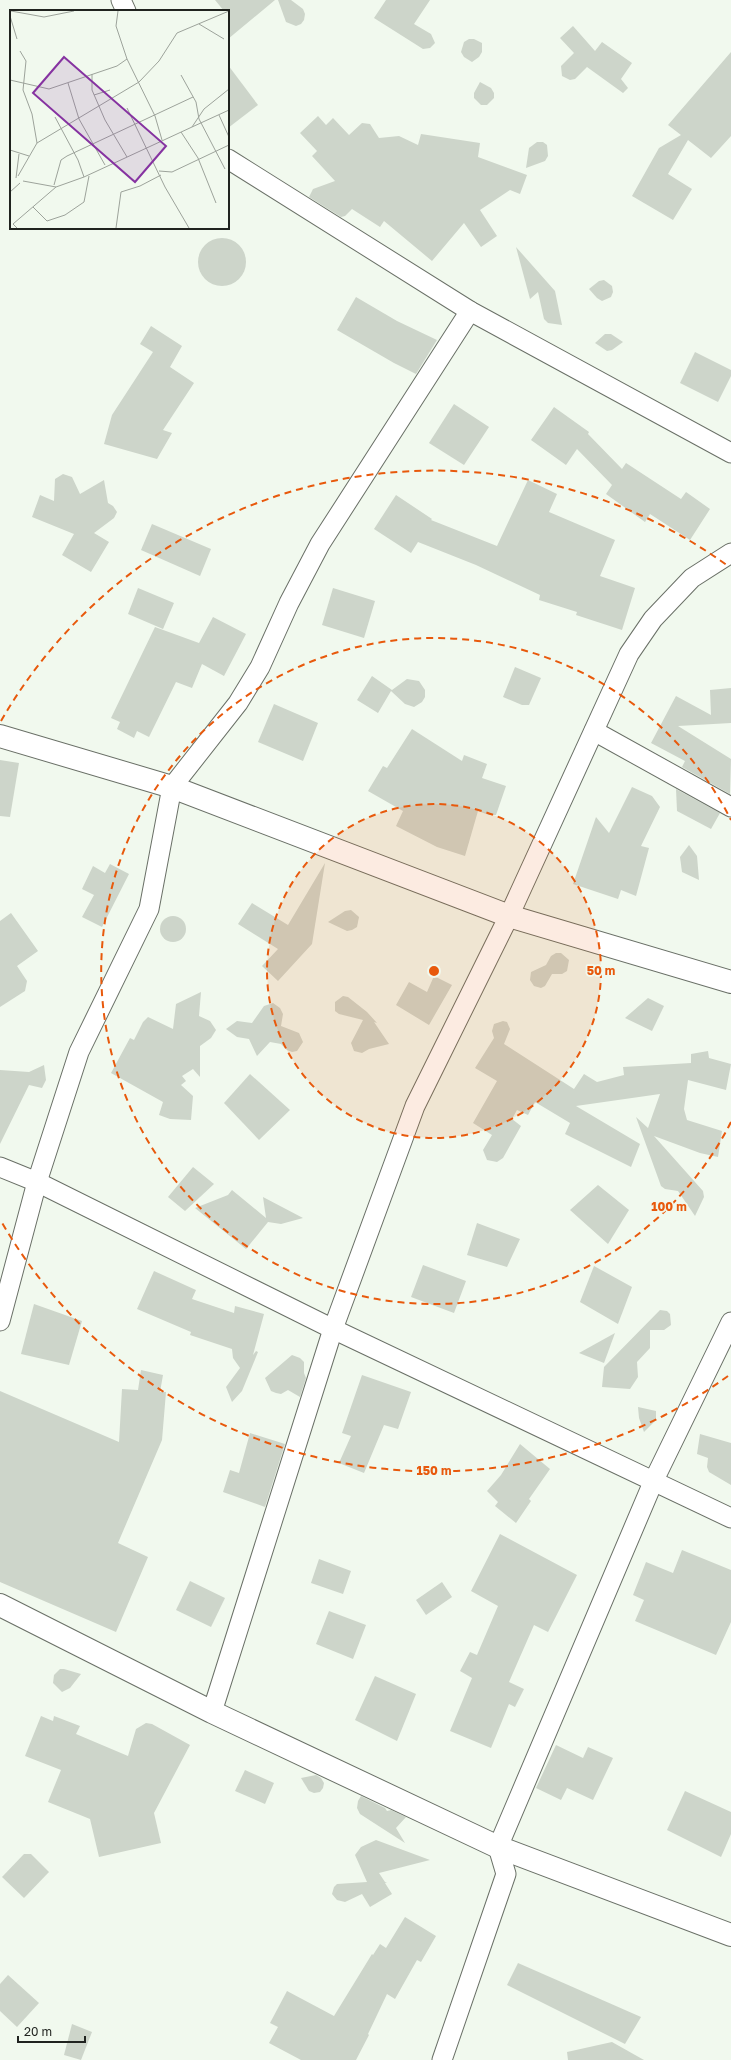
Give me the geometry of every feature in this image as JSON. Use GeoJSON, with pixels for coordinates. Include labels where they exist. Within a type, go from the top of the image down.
{"type":"FeatureCollection","features":[{"type":"Feature","properties":{"kind":"main road"},"geometry":{"type":"LineString","coordinates":[[0,736],[172,787],[509,916],[731,982]]}},
{"type":"Feature","properties":{"kind":"main road"},"geometry":{"type":"LineString","coordinates":[[0,1605],[212,1712],[498,1847],[731,1935]]}},
{"type":"Feature","properties":{"kind":"street"},"geometry":{"type":"LineString","coordinates":[[121,0],[126,10]]}},
{"type":"Feature","properties":{"kind":"street"},"geometry":{"type":"LineString","coordinates":[[229,161],[470,312],[731,454]]}},
{"type":"Feature","properties":{"kind":"street"},"geometry":{"type":"LineString","coordinates":[[0,1322],[37,1182],[79,1052],[149,909],[172,787],[238,703],[260,667],[289,603],[320,544],[470,312]]}},
{"type":"Feature","properties":{"kind":"street"},"geometry":{"type":"LineString","coordinates":[[212,1712],[333,1328],[415,1106],[509,916],[629,654],[653,619],[692,578],[731,553]]}},
{"type":"Feature","properties":{"kind":"street"},"geometry":{"type":"LineString","coordinates":[[594,731],[731,807]]}},
{"type":"Feature","properties":{"kind":"street"},"geometry":{"type":"LineString","coordinates":[[0,1167],[37,1182],[333,1328],[731,1518]]}},
{"type":"Feature","properties":{"kind":"street"},"geometry":{"type":"LineString","coordinates":[[442,2060],[506,1874],[498,1847],[654,1480],[731,1322]]}},
{"type":"Feature","properties":{"kind":"building"},"geometry":{"type":"Polygon","coordinates":[[[215,0],[275,0],[229,38],[229,10],[223,10],[215,0]]]}},
{"type":"Feature","properties":{"kind":"building"},"geometry":{"type":"Polygon","coordinates":[[[278,0],[291,0],[303,9],[305,14],[304,20],[301,24],[296,26],[286,22],[278,0]]]}},
{"type":"Feature","properties":{"kind":"building"},"geometry":{"type":"Polygon","coordinates":[[[386,0],[430,0],[414,24],[431,34],[435,43],[430,48],[423,49],[374,18],[386,0]]]}},
{"type":"Feature","properties":{"kind":"building"},"geometry":{"type":"Polygon","coordinates":[[[573,26],[595,51],[602,42],[632,63],[621,79],[628,88],[623,93],[587,67],[575,79],[570,80],[562,76],[561,66],[574,53],[560,38],[573,26]]]}},
{"type":"Feature","properties":{"kind":"building"},"geometry":{"type":"Polygon","coordinates":[[[469,39],[474,39],[482,43],[482,52],[479,57],[472,62],[464,57],[461,52],[464,42],[469,39]]]}},
{"type":"Feature","properties":{"kind":"building"},"geometry":{"type":"Polygon","coordinates":[[[731,52],[731,136],[711,158],[688,140],[668,174],[692,189],[673,220],[632,196],[659,148],[681,135],[668,125],[731,52]]]}},
{"type":"Feature","properties":{"kind":"building"},"geometry":{"type":"Polygon","coordinates":[[[229,66],[258,105],[229,127],[229,66]]]}},
{"type":"Feature","properties":{"kind":"building"},"geometry":{"type":"Polygon","coordinates":[[[480,82],[491,88],[494,93],[494,98],[487,105],[481,105],[474,98],[474,93],[480,82]]]}},
{"type":"Feature","properties":{"kind":"building"},"geometry":{"type":"Polygon","coordinates":[[[318,116],[326,125],[333,118],[349,135],[362,123],[370,124],[379,138],[399,136],[418,145],[421,134],[480,143],[478,157],[527,175],[520,194],[510,190],[480,210],[497,236],[481,247],[464,223],[432,261],[384,221],[380,227],[352,209],[345,216],[341,217],[309,197],[313,189],[335,181],[312,156],[317,151],[300,133],[318,116]]]}},
{"type":"Feature","properties":{"kind":"building"},"geometry":{"type":"Polygon","coordinates":[[[537,142],[543,142],[547,145],[548,156],[545,161],[526,168],[529,148],[537,142]]]}},
{"type":"Feature","properties":{"kind":"building"},"geometry":{"type":"Polygon","coordinates":[[[222,238],[231,240],[239,245],[244,253],[246,262],[244,271],[239,279],[231,284],[222,286],[213,284],[205,279],[200,271],[198,262],[200,253],[205,245],[213,240],[222,238]]]}},
{"type":"Feature","properties":{"kind":"building"},"geometry":{"type":"Polygon","coordinates":[[[516,247],[555,291],[562,325],[548,323],[544,319],[538,292],[530,299],[516,247]]]}},
{"type":"Feature","properties":{"kind":"building"},"geometry":{"type":"Polygon","coordinates":[[[604,280],[612,286],[613,292],[611,297],[602,301],[589,289],[599,281],[604,280]]]}},
{"type":"Feature","properties":{"kind":"building"},"geometry":{"type":"Polygon","coordinates":[[[356,297],[397,321],[437,340],[416,374],[337,330],[356,297]]]}},
{"type":"Feature","properties":{"kind":"building"},"geometry":{"type":"Polygon","coordinates":[[[151,326],[182,346],[170,367],[194,383],[163,430],[172,433],[157,459],[104,444],[112,415],[153,352],[140,344],[151,326]]]}},
{"type":"Feature","properties":{"kind":"building"},"geometry":{"type":"Polygon","coordinates":[[[605,334],[611,334],[623,342],[612,350],[607,351],[595,343],[605,334]]]}},
{"type":"Feature","properties":{"kind":"building"},"geometry":{"type":"Polygon","coordinates":[[[695,352],[731,370],[731,376],[718,402],[680,383],[695,352]]]}},
{"type":"Feature","properties":{"kind":"building"},"geometry":{"type":"Polygon","coordinates":[[[454,404],[489,427],[464,465],[429,443],[454,404]]]}},
{"type":"Feature","properties":{"kind":"building"},"geometry":{"type":"Polygon","coordinates":[[[554,407],[589,432],[588,434],[622,469],[626,463],[681,499],[686,492],[710,509],[690,540],[650,514],[645,522],[606,494],[612,485],[577,449],[566,465],[531,440],[554,407]]]}},
{"type":"Feature","properties":{"kind":"building"},"geometry":{"type":"Polygon","coordinates":[[[63,474],[72,477],[80,494],[104,480],[108,503],[113,506],[117,512],[114,518],[94,533],[109,542],[91,572],[62,555],[74,534],[32,517],[40,495],[54,501],[55,479],[63,474]]]}},
{"type":"Feature","properties":{"kind":"building"},"geometry":{"type":"Polygon","coordinates":[[[528,480],[557,494],[549,512],[615,540],[600,576],[635,588],[622,630],[576,615],[577,612],[539,600],[540,595],[476,565],[418,542],[411,553],[374,529],[396,495],[432,519],[431,520],[497,546],[528,480]]]}},
{"type":"Feature","properties":{"kind":"building"},"geometry":{"type":"Polygon","coordinates":[[[152,524],[211,549],[200,576],[141,550],[152,524]]]}},
{"type":"Feature","properties":{"kind":"building"},"geometry":{"type":"Polygon","coordinates":[[[138,588],[174,603],[163,629],[128,614],[138,588]]]}},
{"type":"Feature","properties":{"kind":"building"},"geometry":{"type":"Polygon","coordinates":[[[333,588],[375,601],[364,638],[322,625],[333,588]]]}},
{"type":"Feature","properties":{"kind":"building"},"geometry":{"type":"Polygon","coordinates":[[[213,617],[246,634],[224,676],[202,664],[192,688],[176,682],[149,737],[137,731],[134,738],[117,729],[120,722],[111,718],[155,627],[199,643],[213,617]]]}},
{"type":"Feature","properties":{"kind":"building"},"geometry":{"type":"Polygon","coordinates":[[[515,667],[541,678],[529,705],[522,705],[503,697],[515,667]]]}},
{"type":"Feature","properties":{"kind":"building"},"geometry":{"type":"Polygon","coordinates":[[[372,676],[392,690],[407,679],[419,681],[425,690],[425,697],[422,702],[414,707],[405,704],[391,691],[378,713],[357,700],[372,676]]]}},
{"type":"Feature","properties":{"kind":"building"},"geometry":{"type":"Polygon","coordinates":[[[731,688],[731,723],[678,726],[731,759],[730,794],[682,767],[685,761],[651,743],[676,696],[711,715],[710,690],[731,688]]]}},
{"type":"Feature","properties":{"kind":"building"},"geometry":{"type":"Polygon","coordinates":[[[274,704],[318,723],[303,761],[258,742],[274,704]]]}},
{"type":"Feature","properties":{"kind":"building"},"geometry":{"type":"Polygon","coordinates":[[[412,729],[462,761],[464,755],[487,764],[482,778],[506,786],[496,815],[489,815],[478,811],[465,856],[437,847],[396,826],[403,811],[368,791],[383,766],[387,768],[412,729]]]}},
{"type":"Feature","properties":{"kind":"building"},"geometry":{"type":"Polygon","coordinates":[[[0,760],[19,763],[10,817],[0,816],[0,760]]]}},
{"type":"Feature","properties":{"kind":"building"},"geometry":{"type":"Polygon","coordinates":[[[632,787],[652,796],[660,807],[641,846],[649,848],[636,896],[621,890],[618,899],[573,884],[596,817],[609,833],[632,787]]]}},
{"type":"Feature","properties":{"kind":"building"},"geometry":{"type":"Polygon","coordinates":[[[676,789],[720,813],[711,829],[677,811],[676,789]]]}},
{"type":"Feature","properties":{"kind":"building"},"geometry":{"type":"Polygon","coordinates":[[[689,845],[697,856],[699,880],[682,872],[680,857],[689,845]]]}},
{"type":"Feature","properties":{"kind":"building"},"geometry":{"type":"Polygon","coordinates":[[[325,863],[312,944],[278,981],[262,966],[278,949],[238,924],[252,903],[288,925],[325,863]]]}},
{"type":"Feature","properties":{"kind":"building"},"geometry":{"type":"Polygon","coordinates":[[[110,864],[129,874],[102,927],[82,917],[94,895],[82,889],[93,866],[105,873],[110,864]]]}},
{"type":"Feature","properties":{"kind":"building"},"geometry":{"type":"Polygon","coordinates":[[[351,910],[359,917],[357,927],[352,930],[347,931],[328,922],[345,911],[351,910]]]}},
{"type":"Feature","properties":{"kind":"building"},"geometry":{"type":"Polygon","coordinates":[[[11,913],[38,951],[17,966],[27,981],[25,991],[0,1007],[0,921],[11,913]]]}},
{"type":"Feature","properties":{"kind":"building"},"geometry":{"type":"Polygon","coordinates":[[[173,916],[182,920],[186,929],[182,938],[173,942],[164,938],[160,929],[164,920],[173,916]]]}},
{"type":"Feature","properties":{"kind":"building"},"geometry":{"type":"Polygon","coordinates":[[[556,953],[561,953],[569,960],[567,971],[562,974],[552,974],[545,986],[541,988],[534,986],[530,980],[531,972],[546,965],[551,956],[556,953]]]}},
{"type":"Feature","properties":{"kind":"building"},"geometry":{"type":"Polygon","coordinates":[[[434,976],[452,985],[429,1025],[396,1005],[409,982],[427,992],[434,976]]]}},
{"type":"Feature","properties":{"kind":"building"},"geometry":{"type":"Polygon","coordinates":[[[201,992],[199,1016],[210,1021],[216,1030],[211,1038],[200,1046],[200,1077],[193,1069],[182,1076],[186,1081],[181,1085],[193,1096],[191,1120],[170,1119],[159,1115],[163,1102],[111,1073],[130,1038],[134,1040],[143,1022],[148,1017],[173,1029],[176,1004],[201,992]]]}},
{"type":"Feature","properties":{"kind":"building"},"geometry":{"type":"Polygon","coordinates":[[[343,996],[348,997],[367,1012],[377,1023],[374,1022],[389,1044],[369,1049],[362,1053],[354,1051],[351,1043],[363,1020],[339,1014],[335,1011],[335,1002],[343,996]]]}},
{"type":"Feature","properties":{"kind":"building"},"geometry":{"type":"Polygon","coordinates":[[[648,998],[664,1006],[652,1031],[625,1018],[648,998]]]}},
{"type":"Feature","properties":{"kind":"building"},"geometry":{"type":"Polygon","coordinates":[[[273,1003],[280,1008],[283,1014],[281,1026],[299,1033],[303,1042],[297,1051],[292,1052],[287,1050],[281,1044],[270,1042],[257,1056],[249,1039],[237,1037],[226,1029],[237,1021],[252,1023],[264,1006],[273,1003]]]}},
{"type":"Feature","properties":{"kind":"building"},"geometry":{"type":"Polygon","coordinates":[[[503,1021],[507,1022],[510,1029],[504,1044],[574,1089],[584,1074],[597,1082],[624,1075],[623,1067],[691,1063],[691,1054],[708,1051],[709,1058],[731,1064],[726,1090],[688,1080],[684,1109],[687,1120],[722,1131],[718,1157],[700,1153],[654,1136],[703,1191],[704,1197],[695,1216],[678,1191],[665,1189],[661,1186],[636,1117],[648,1128],[660,1094],[576,1106],[640,1144],[631,1167],[565,1134],[570,1123],[535,1102],[528,1115],[517,1110],[512,1119],[521,1126],[503,1158],[497,1162],[487,1160],[483,1150],[492,1135],[473,1123],[497,1081],[475,1068],[494,1038],[492,1031],[494,1024],[503,1021]]]}},
{"type":"Feature","properties":{"kind":"building"},"geometry":{"type":"Polygon","coordinates":[[[44,1065],[46,1080],[42,1088],[29,1085],[0,1144],[0,1070],[29,1072],[44,1065]]]}},
{"type":"Feature","properties":{"kind":"building"},"geometry":{"type":"Polygon","coordinates":[[[250,1074],[290,1110],[259,1140],[224,1103],[250,1074]]]}},
{"type":"Feature","properties":{"kind":"building"},"geometry":{"type":"Polygon","coordinates":[[[193,1167],[214,1184],[185,1211],[168,1197],[193,1167]]]}},
{"type":"Feature","properties":{"kind":"building"},"geometry":{"type":"Polygon","coordinates":[[[598,1185],[629,1210],[608,1244],[570,1210],[598,1185]]]}},
{"type":"Feature","properties":{"kind":"building"},"geometry":{"type":"Polygon","coordinates":[[[232,1190],[266,1218],[263,1197],[303,1218],[281,1224],[268,1222],[246,1249],[195,1208],[228,1195],[232,1190]]]}},
{"type":"Feature","properties":{"kind":"building"},"geometry":{"type":"Polygon","coordinates":[[[477,1223],[520,1239],[507,1267],[467,1255],[477,1223]]]}},
{"type":"Feature","properties":{"kind":"building"},"geometry":{"type":"Polygon","coordinates":[[[423,1265],[466,1281],[454,1313],[411,1297],[423,1265]]]}},
{"type":"Feature","properties":{"kind":"building"},"geometry":{"type":"Polygon","coordinates":[[[594,1266],[632,1287],[618,1324],[580,1302],[594,1266]]]}},
{"type":"Feature","properties":{"kind":"building"},"geometry":{"type":"Polygon","coordinates":[[[154,1271],[196,1290],[192,1299],[234,1313],[235,1306],[264,1314],[253,1355],[256,1351],[258,1352],[242,1391],[232,1402],[226,1387],[240,1368],[233,1358],[232,1349],[190,1335],[191,1332],[137,1309],[154,1271]]]}},
{"type":"Feature","properties":{"kind":"building"},"geometry":{"type":"Polygon","coordinates":[[[34,1304],[82,1321],[69,1365],[21,1354],[34,1304]]]}},
{"type":"Feature","properties":{"kind":"building"},"geometry":{"type":"Polygon","coordinates":[[[660,1310],[667,1311],[670,1314],[671,1325],[664,1330],[650,1330],[650,1348],[637,1362],[638,1377],[630,1389],[602,1387],[604,1367],[660,1310]]]}},
{"type":"Feature","properties":{"kind":"building"},"geometry":{"type":"Polygon","coordinates":[[[615,1333],[604,1363],[579,1353],[615,1333]]]}},
{"type":"Feature","properties":{"kind":"building"},"geometry":{"type":"Polygon","coordinates":[[[292,1355],[300,1358],[304,1362],[304,1373],[306,1378],[300,1397],[288,1390],[281,1394],[271,1391],[265,1378],[292,1355]]]}},
{"type":"Feature","properties":{"kind":"building"},"geometry":{"type":"Polygon","coordinates":[[[141,1370],[163,1375],[160,1392],[166,1392],[162,1440],[118,1543],[148,1557],[116,1632],[0,1582],[0,1391],[119,1442],[122,1389],[138,1390],[141,1370]]]}},
{"type":"Feature","properties":{"kind":"building"},"geometry":{"type":"Polygon","coordinates":[[[362,1375],[411,1392],[398,1429],[384,1425],[364,1473],[339,1463],[351,1436],[342,1433],[362,1375]]]}},
{"type":"Feature","properties":{"kind":"building"},"geometry":{"type":"Polygon","coordinates":[[[638,1407],[656,1411],[656,1420],[644,1432],[639,1418],[638,1407]]]}},
{"type":"Feature","properties":{"kind":"building"},"geometry":{"type":"Polygon","coordinates":[[[250,1433],[285,1444],[265,1507],[223,1492],[230,1470],[239,1473],[250,1433]]]}},
{"type":"Feature","properties":{"kind":"building"},"geometry":{"type":"Polygon","coordinates":[[[700,1434],[731,1443],[731,1485],[709,1472],[707,1467],[708,1458],[697,1454],[700,1434]]]}},
{"type":"Feature","properties":{"kind":"building"},"geometry":{"type":"Polygon","coordinates":[[[520,1444],[550,1469],[529,1499],[531,1501],[516,1523],[495,1506],[498,1502],[487,1491],[501,1475],[520,1444]]]}},
{"type":"Feature","properties":{"kind":"building"},"geometry":{"type":"Polygon","coordinates":[[[500,1534],[577,1575],[548,1632],[534,1625],[509,1682],[524,1689],[515,1707],[509,1704],[491,1748],[450,1731],[472,1678],[460,1671],[470,1652],[477,1655],[498,1606],[471,1591],[500,1534]]]}},
{"type":"Feature","properties":{"kind":"building"},"geometry":{"type":"Polygon","coordinates":[[[682,1550],[731,1570],[731,1622],[716,1655],[635,1621],[644,1600],[633,1595],[646,1562],[673,1573],[682,1550]]]}},
{"type":"Feature","properties":{"kind":"building"},"geometry":{"type":"Polygon","coordinates":[[[319,1559],[351,1571],[343,1594],[311,1583],[319,1559]]]}},
{"type":"Feature","properties":{"kind":"building"},"geometry":{"type":"Polygon","coordinates":[[[190,1581],[225,1598],[211,1627],[176,1610],[190,1581]]]}},
{"type":"Feature","properties":{"kind":"building"},"geometry":{"type":"Polygon","coordinates":[[[442,1582],[452,1597],[426,1615],[416,1600],[442,1582]]]}},
{"type":"Feature","properties":{"kind":"building"},"geometry":{"type":"Polygon","coordinates":[[[329,1611],[366,1625],[353,1659],[316,1644],[329,1611]]]}},
{"type":"Feature","properties":{"kind":"building"},"geometry":{"type":"Polygon","coordinates":[[[60,1669],[81,1674],[70,1688],[62,1692],[53,1683],[54,1675],[60,1669]]]}},
{"type":"Feature","properties":{"kind":"building"},"geometry":{"type":"Polygon","coordinates":[[[375,1676],[416,1694],[397,1741],[355,1720],[375,1676]]]}},
{"type":"Feature","properties":{"kind":"building"},"geometry":{"type":"Polygon","coordinates":[[[41,1716],[53,1721],[54,1716],[80,1726],[76,1734],[128,1756],[136,1729],[146,1723],[152,1724],[190,1745],[154,1813],[161,1843],[99,1857],[90,1819],[48,1802],[61,1770],[25,1756],[41,1716]]]}},
{"type":"Feature","properties":{"kind":"building"},"geometry":{"type":"Polygon","coordinates":[[[556,1745],[583,1758],[588,1747],[613,1758],[593,1800],[567,1788],[561,1800],[536,1788],[556,1745]]]}},
{"type":"Feature","properties":{"kind":"building"},"geometry":{"type":"Polygon","coordinates":[[[245,1770],[274,1783],[265,1804],[235,1791],[245,1770]]]}},
{"type":"Feature","properties":{"kind":"building"},"geometry":{"type":"Polygon","coordinates":[[[316,1775],[321,1778],[324,1783],[320,1792],[314,1793],[309,1791],[301,1778],[316,1775]]]}},
{"type":"Feature","properties":{"kind":"building"},"geometry":{"type":"Polygon","coordinates":[[[685,1791],[731,1812],[731,1834],[721,1857],[667,1830],[685,1791]]]}},
{"type":"Feature","properties":{"kind":"building"},"geometry":{"type":"Polygon","coordinates":[[[361,1796],[385,1808],[387,1811],[391,1810],[406,1817],[396,1828],[405,1843],[360,1814],[357,1808],[358,1801],[361,1796]]]}},
{"type":"Feature","properties":{"kind":"building"},"geometry":{"type":"Polygon","coordinates":[[[376,1840],[430,1860],[379,1873],[385,1882],[387,1882],[385,1883],[392,1894],[370,1907],[362,1894],[345,1902],[337,1900],[332,1894],[334,1887],[337,1884],[367,1882],[355,1855],[361,1847],[376,1840]]]}},
{"type":"Feature","properties":{"kind":"building"},"geometry":{"type":"Polygon","coordinates":[[[24,1854],[31,1854],[49,1872],[24,1898],[2,1877],[24,1854]]]}},
{"type":"Feature","properties":{"kind":"building"},"geometry":{"type":"Polygon","coordinates":[[[405,1917],[436,1936],[421,1962],[417,1960],[395,1999],[387,1994],[356,2060],[301,2060],[269,2043],[278,2027],[270,2023],[287,1991],[334,2016],[372,1954],[373,1955],[380,1944],[386,1948],[405,1917]]]}},
{"type":"Feature","properties":{"kind":"building"},"geometry":{"type":"Polygon","coordinates":[[[518,1963],[641,2017],[625,2044],[507,1985],[518,1963]]]}},
{"type":"Feature","properties":{"kind":"building"},"geometry":{"type":"Polygon","coordinates":[[[8,1975],[39,2003],[17,2027],[0,2011],[0,1984],[8,1975]]]}},
{"type":"Feature","properties":{"kind":"building"},"geometry":{"type":"Polygon","coordinates":[[[72,2024],[92,2032],[81,2060],[64,2055],[72,2024]]]}},
{"type":"Feature","properties":{"kind":"building"},"geometry":{"type":"Polygon","coordinates":[[[612,2042],[644,2060],[568,2060],[567,2052],[612,2042]]]}}]}
